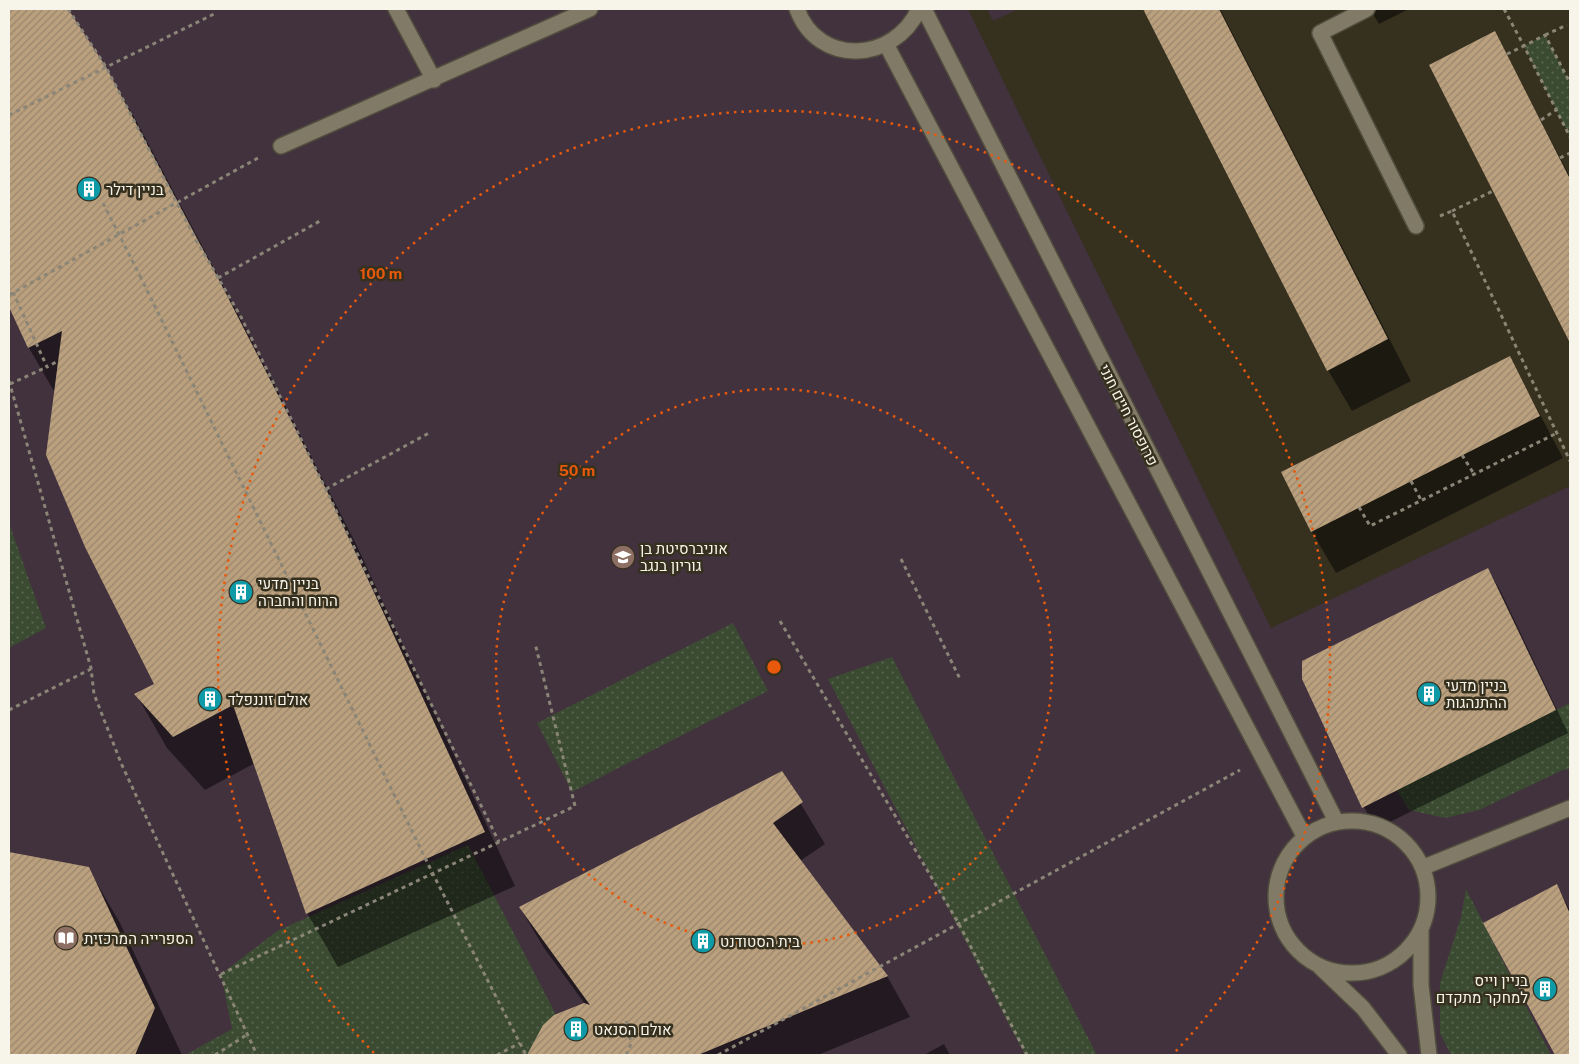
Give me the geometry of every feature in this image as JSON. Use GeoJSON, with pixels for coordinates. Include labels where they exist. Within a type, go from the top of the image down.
{"type":"FeatureCollection","features":[{"type":"Feature","properties":{"kind":"street"},"geometry":{"type":"LineString","coordinates":[[396,9],[434,80]]}},
{"type":"Feature","properties":{"kind":"street"},"geometry":{"type":"LineString","coordinates":[[281,146],[434,80],[497,49],[590,9]]}},
{"type":"Feature","properties":{"kind":"street"},"geometry":{"type":"LineString","coordinates":[[797,9],[801,19],[815,36],[834,47],[855,52],[877,48],[896,39],[912,23],[918,9]]}},
{"type":"Feature","properties":{"kind":"street","name":"פרופסור חיים חנני"},"geometry":{"type":"LineString","coordinates":[[924,9],[1336,821]]}},
{"type":"Feature","properties":{"kind":"street"},"geometry":{"type":"LineString","coordinates":[[1367,9],[1320,33],[1416,226]]}},
{"type":"Feature","properties":{"kind":"street"},"geometry":{"type":"LineString","coordinates":[[886,44],[1304,836]]}},
{"type":"Feature","properties":{"kind":"street"},"geometry":{"type":"LineString","coordinates":[[1424,867],[1570,808]]}},
{"type":"Feature","properties":{"kind":"street"},"geometry":{"type":"LineString","coordinates":[[1399,1055],[1362,1008],[1320,967],[1298,952],[1283,930],[1276,908],[1277,881],[1286,856],[1304,836],[1336,821],[1362,821],[1388,829],[1409,846],[1424,867],[1428,905],[1421,931],[1421,985],[1429,1055]]}},
{"type":"Feature","properties":{"kind":"street"},"geometry":{"type":"LineString","coordinates":[[1320,967],[1358,974],[1383,967],[1406,952],[1421,931]]}},
{"type":"Feature","properties":{"kind":"path"},"geometry":{"type":"LineString","coordinates":[[68,9],[106,67],[176,203],[241,317],[499,842]]}},
{"type":"Feature","properties":{"kind":"path"},"geometry":{"type":"LineString","coordinates":[[1504,9],[1570,137]]}},
{"type":"Feature","properties":{"kind":"path"},"geometry":{"type":"LineString","coordinates":[[9,115],[214,14]]}},
{"type":"Feature","properties":{"kind":"path"},"geometry":{"type":"LineString","coordinates":[[1507,54],[1567,24]]}},
{"type":"Feature","properties":{"kind":"path"},"geometry":{"type":"LineString","coordinates":[[1545,35],[1570,83]]}},
{"type":"Feature","properties":{"kind":"path"},"geometry":{"type":"LineString","coordinates":[[1540,120],[1556,110]]}},
{"type":"Feature","properties":{"kind":"path"},"geometry":{"type":"LineString","coordinates":[[9,295],[281,146]]}},
{"type":"Feature","properties":{"kind":"path"},"geometry":{"type":"LineString","coordinates":[[1560,158],[1570,153]]}},
{"type":"Feature","properties":{"kind":"path"},"geometry":{"type":"LineString","coordinates":[[1416,226],[1452,212],[1493,191]]}},
{"type":"Feature","properties":{"kind":"path"},"geometry":{"type":"LineString","coordinates":[[103,202],[433,874],[526,1055]]}},
{"type":"Feature","properties":{"kind":"path"},"geometry":{"type":"LineString","coordinates":[[1452,212],[1570,460]]}},
{"type":"Feature","properties":{"kind":"path"},"geometry":{"type":"LineString","coordinates":[[218,278],[320,221]]}},
{"type":"Feature","properties":{"kind":"path"},"geometry":{"type":"LineString","coordinates":[[14,292],[47,367]]}},
{"type":"Feature","properties":{"kind":"path"},"geometry":{"type":"LineString","coordinates":[[58,362],[9,383],[91,668],[94,694],[121,762],[257,1055]]}},
{"type":"Feature","properties":{"kind":"path"},"geometry":{"type":"LineString","coordinates":[[326,489],[429,433]]}},
{"type":"Feature","properties":{"kind":"path"},"geometry":{"type":"LineString","coordinates":[[1360,507],[1370,526],[1557,433]]}},
{"type":"Feature","properties":{"kind":"path"},"geometry":{"type":"LineString","coordinates":[[1462,455],[1474,474]]}},
{"type":"Feature","properties":{"kind":"path"},"geometry":{"type":"LineString","coordinates":[[1411,481],[1421,500]]}},
{"type":"Feature","properties":{"kind":"path"},"geometry":{"type":"LineString","coordinates":[[901,559],[960,679]]}},
{"type":"Feature","properties":{"kind":"path"},"geometry":{"type":"LineString","coordinates":[[780,621],[959,924],[1027,1055]]}},
{"type":"Feature","properties":{"kind":"path"},"geometry":{"type":"LineString","coordinates":[[221,974],[575,806],[536,643]]}},
{"type":"Feature","properties":{"kind":"path"},"geometry":{"type":"LineString","coordinates":[[9,710],[91,668]]}},
{"type":"Feature","properties":{"kind":"path"},"geometry":{"type":"LineString","coordinates":[[718,1055],[1263,758]]}},
{"type":"Feature","properties":{"kind":"path"},"geometry":{"type":"LineString","coordinates":[[626,1020],[631,1044],[626,1055]]}},
{"type":"Feature","properties":{"kind":"path"},"geometry":{"type":"LineString","coordinates":[[215,1055],[248,1034]]}},
{"type":"Feature","properties":{"kind":"path"},"geometry":{"type":"LineString","coordinates":[[497,1055],[520,1043]]}},
{"type":"Feature","properties":{"kind":"shaded area","name":"אוניברסיטת בן גוריון בנגב"},"geometry":{"type":"Polygon","coordinates":[[[9,9],[968,9],[1271,628],[1570,486],[1570,1055],[9,1055],[9,9]]]}},
{"type":"Feature","properties":{"kind":"shaded area"},"geometry":{"type":"Polygon","coordinates":[[[987,9],[1018,9],[993,21],[987,9]]]}},
{"type":"Feature","properties":{"kind":"green space"},"geometry":{"type":"Polygon","coordinates":[[[1545,35],[1570,83],[1570,137],[1524,46],[1545,35]]]}},
{"type":"Feature","properties":{"kind":"green space"},"geometry":{"type":"Polygon","coordinates":[[[9,523],[46,628],[9,648],[9,523]]]}},
{"type":"Feature","properties":{"kind":"green space"},"geometry":{"type":"Polygon","coordinates":[[[733,623],[768,691],[572,792],[537,723],[733,623]]]}},
{"type":"Feature","properties":{"kind":"green space"},"geometry":{"type":"Polygon","coordinates":[[[892,657],[1097,1055],[1025,1055],[828,679],[892,657]]]}},
{"type":"Feature","properties":{"kind":"green space"},"geometry":{"type":"Polygon","coordinates":[[[1570,703],[1570,769],[1563,770],[1479,810],[1445,818],[1409,810],[1396,789],[1570,703]]]}},
{"type":"Feature","properties":{"kind":"green space"},"geometry":{"type":"Polygon","coordinates":[[[468,845],[577,1055],[185,1055],[232,1029],[221,974],[277,931],[468,845]]]}},
{"type":"Feature","properties":{"kind":"green space"},"geometry":{"type":"Polygon","coordinates":[[[1466,889],[1551,1055],[1451,1055],[1440,1033],[1440,983],[1461,917],[1466,889]]]}},
{"type":"Feature","properties":{"kind":"building","name":"בניין מדעי הרוח והחברה"},"geometry":{"type":"Polygon","coordinates":[[[9,9],[68,9],[106,67],[218,278],[326,489],[485,832],[306,914],[233,705],[173,737],[134,694],[154,684],[85,547],[46,455],[62,331],[28,348],[9,307],[9,9]]]}},
{"type":"Feature","properties":{"kind":"building"},"geometry":{"type":"Polygon","coordinates":[[[1143,9],[1219,9],[1388,339],[1327,371],[1143,9]]]}},
{"type":"Feature","properties":{"kind":"building"},"geometry":{"type":"Polygon","coordinates":[[[1495,31],[1570,179],[1570,343],[1429,65],[1495,31]]]}},
{"type":"Feature","properties":{"kind":"building"},"geometry":{"type":"Polygon","coordinates":[[[1510,356],[1540,416],[1311,532],[1281,472],[1510,356]]]}},
{"type":"Feature","properties":{"kind":"building","name":"בניין מדעי ההתנהגות"},"geometry":{"type":"Polygon","coordinates":[[[1488,568],[1556,710],[1362,808],[1302,679],[1302,661],[1488,568]]]}},
{"type":"Feature","properties":{"kind":"building","name":"בית הסטודנט"},"geometry":{"type":"Polygon","coordinates":[[[782,771],[803,802],[773,823],[888,976],[698,1055],[527,1055],[543,1025],[554,1015],[584,1003],[590,1005],[519,907],[782,771]]]}},
{"type":"Feature","properties":{"kind":"building","name":"הספרייה המרכזית"},"geometry":{"type":"Polygon","coordinates":[[[9,852],[89,867],[155,1008],[135,1055],[9,1055],[9,852]]]}},
{"type":"Feature","properties":{"kind":"building","name":"בניין וייס למחקר מתקדם"},"geometry":{"type":"Polygon","coordinates":[[[1557,884],[1570,914],[1570,1055],[1555,1055],[1483,923],[1557,884]]]}},
{"type":"Feature","properties":{"kind":"place","name":"בניין דילר"},"geometry":{"type":"Point","coordinates":[89,189]}},
{"type":"Feature","properties":{"kind":"place","name":"אוניברסיטת בן גוריון בנגב"},"geometry":{"type":"Point","coordinates":[623,557]}},
{"type":"Feature","properties":{"kind":"place","name":"בניין מדעי הרוח והחברה"},"geometry":{"type":"Point","coordinates":[241,592]}},
{"type":"Feature","properties":{"kind":"place","name":"בניין מדעי ההתנהגות"},"geometry":{"type":"Point","coordinates":[1429,694]}},
{"type":"Feature","properties":{"kind":"place","name":"אולם זוננפלד"},"geometry":{"type":"Point","coordinates":[210,699]}},
{"type":"Feature","properties":{"kind":"place","name":"הספרייה המרכזית"},"geometry":{"type":"Point","coordinates":[66,938]}},
{"type":"Feature","properties":{"kind":"place","name":"בית הסטודנט"},"geometry":{"type":"Point","coordinates":[703,941]}},
{"type":"Feature","properties":{"kind":"place","name":"בניין וייס למחקר מתקדם"},"geometry":{"type":"Point","coordinates":[1545,989]}},
{"type":"Feature","properties":{"kind":"place","name":"אולם הסנאט"},"geometry":{"type":"Point","coordinates":[576,1029]}}]}
